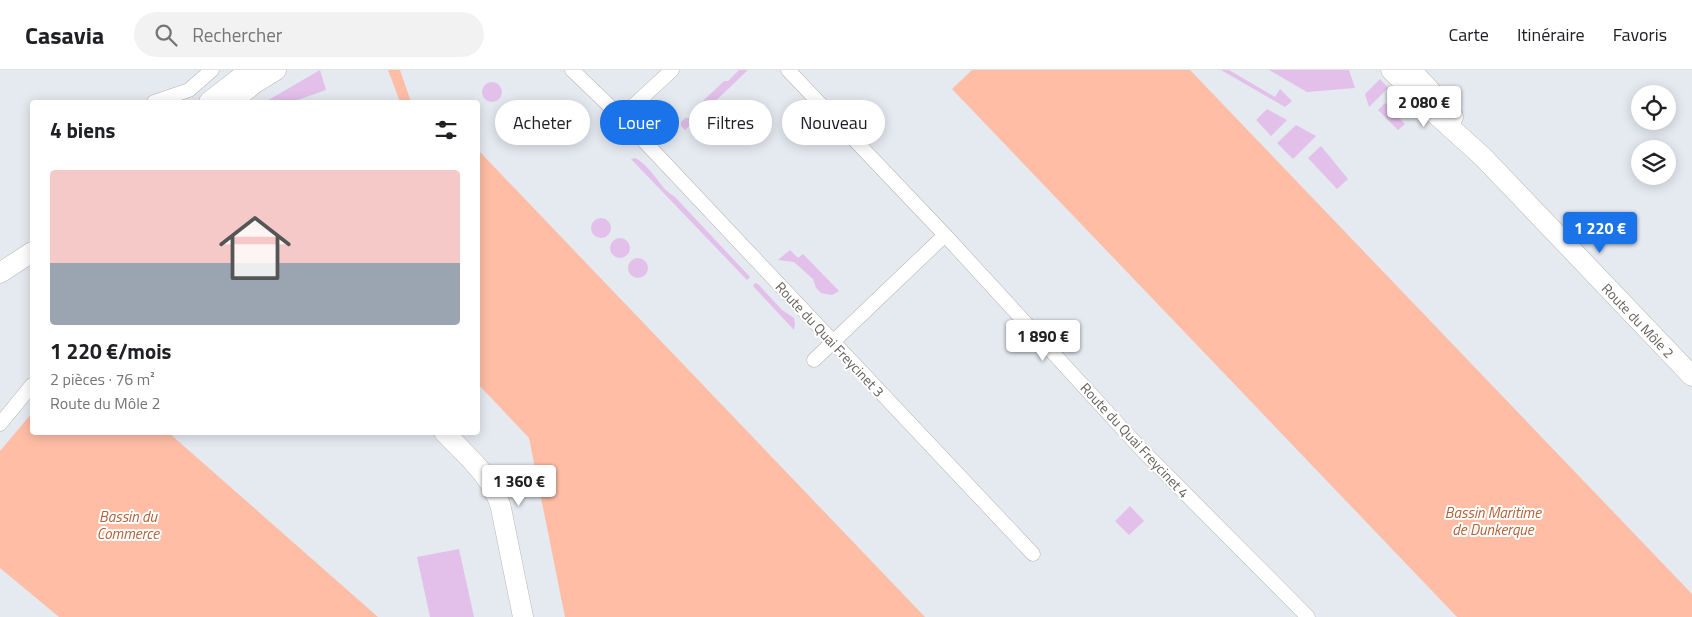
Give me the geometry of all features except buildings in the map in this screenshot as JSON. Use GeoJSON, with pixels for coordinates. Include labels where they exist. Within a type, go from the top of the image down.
{"type":"FeatureCollection","features":[{"type":"Feature","properties":{"kind":"main road"},"geometry":{"type":"LineString","coordinates":[[212,100],[250,70]]}},
{"type":"Feature","properties":{"kind":"main road"},"geometry":{"type":"LineString","coordinates":[[234,100],[276,70]]}},
{"type":"Feature","properties":{"kind":"main road","name":"Route du Môle 2"},"geometry":{"type":"LineString","coordinates":[[1391,70],[1431,110],[1483,157],[1692,376]]}},
{"type":"Feature","properties":{"kind":"main road","name":"Route du Môle 2"},"geometry":{"type":"LineString","coordinates":[[1411,70],[1442,102],[1483,157]]}},
{"type":"Feature","properties":{"kind":"main road"},"geometry":{"type":"LineString","coordinates":[[0,273],[30,253]]}},
{"type":"Feature","properties":{"kind":"main road"},"geometry":{"type":"LineString","coordinates":[[447,435],[486,477],[496,494],[501,508],[523,617]]}},
{"type":"Feature","properties":{"kind":"street"},"geometry":{"type":"LineString","coordinates":[[160,100],[189,90],[212,70]]}},
{"type":"Feature","properties":{"kind":"street","name":"Route du Quai Freycinet 3"},"geometry":{"type":"LineString","coordinates":[[572,70],[603,100]]}},
{"type":"Feature","properties":{"kind":"street"},"geometry":{"type":"LineString","coordinates":[[643,100],[672,70]]}},
{"type":"Feature","properties":{"kind":"street","name":"Route du Quai Freycinet 4"},"geometry":{"type":"LineString","coordinates":[[788,70],[945,235],[1142,450],[1308,617]]}},
{"type":"Feature","properties":{"kind":"street","name":"Route du Quai Freycinet 4"},"geometry":{"type":"LineString","coordinates":[[795,70],[802,83]]}},
{"type":"Feature","properties":{"kind":"street","name":"Route du Quai Freycinet 3"},"geometry":{"type":"LineString","coordinates":[[648,145],[1033,554]]}},
{"type":"Feature","properties":{"kind":"street"},"geometry":{"type":"LineString","coordinates":[[814,360],[945,235]]}},
{"type":"Feature","properties":{"kind":"street"},"geometry":{"type":"LineString","coordinates":[[0,424],[30,387]]}},
{"type":"Feature","properties":{"kind":"shaded area"},"geometry":{"type":"Polygon","coordinates":[[[320,70],[326,90],[298,100],[268,100],[320,70]]]}},
{"type":"Feature","properties":{"kind":"shaded area"},"geometry":{"type":"Polygon","coordinates":[[[739,70],[748,70],[716,100],[704,100],[724,81],[728,81],[739,70]]]}},
{"type":"Feature","properties":{"kind":"shaded area"},"geometry":{"type":"Polygon","coordinates":[[[1221,70],[1229,70],[1275,97],[1280,89],[1292,101],[1285,107],[1221,70]]]}},
{"type":"Feature","properties":{"kind":"shaded area"},"geometry":{"type":"Polygon","coordinates":[[[1269,70],[1349,70],[1355,88],[1307,92],[1269,70]]]}},
{"type":"Feature","properties":{"kind":"shaded area"},"geometry":{"type":"Polygon","coordinates":[[[1380,79],[1388,88],[1369,107],[1365,94],[1380,79]]]}},
{"type":"Feature","properties":{"kind":"shaded area"},"geometry":{"type":"Polygon","coordinates":[[[488,83],[496,83],[501,88],[501,96],[495,101],[488,101],[483,96],[483,88],[488,83]]]}},
{"type":"Feature","properties":{"kind":"shaded area"},"geometry":{"type":"Polygon","coordinates":[[[1385,103],[1405,124],[1398,130],[1378,110],[1385,103]]]}},
{"type":"Feature","properties":{"kind":"shaded area"},"geometry":{"type":"Polygon","coordinates":[[[1267,109],[1287,120],[1271,136],[1256,120],[1267,109]]]}},
{"type":"Feature","properties":{"kind":"shaded area"},"geometry":{"type":"Polygon","coordinates":[[[685,118],[689,118],[689,126],[685,130],[681,126],[681,122],[685,118]]]}},
{"type":"Feature","properties":{"kind":"shaded area"},"geometry":{"type":"Polygon","coordinates":[[[1296,125],[1316,136],[1293,159],[1277,143],[1296,125]]]}},
{"type":"Feature","properties":{"kind":"shaded area"},"geometry":{"type":"Polygon","coordinates":[[[1321,146],[1348,179],[1337,189],[1308,158],[1321,146]]]}},
{"type":"Feature","properties":{"kind":"shaded area"},"geometry":{"type":"Polygon","coordinates":[[[635,158],[647,167],[664,188],[675,197],[750,277],[747,280],[631,159],[635,158]]]}},
{"type":"Feature","properties":{"kind":"shaded area"},"geometry":{"type":"Polygon","coordinates":[[[601,218],[608,221],[611,228],[608,235],[601,238],[594,235],[591,228],[594,221],[601,218]]]}},
{"type":"Feature","properties":{"kind":"shaded area"},"geometry":{"type":"Polygon","coordinates":[[[620,238],[627,241],[630,248],[627,255],[620,258],[613,255],[610,248],[613,241],[620,238]]]}},
{"type":"Feature","properties":{"kind":"shaded area"},"geometry":{"type":"Polygon","coordinates":[[[790,250],[798,258],[803,254],[839,291],[832,295],[821,293],[816,288],[813,279],[794,262],[778,260],[790,250]]]}},
{"type":"Feature","properties":{"kind":"shaded area"},"geometry":{"type":"Polygon","coordinates":[[[638,258],[645,261],[648,268],[645,275],[638,278],[631,275],[628,268],[631,261],[638,258]]]}},
{"type":"Feature","properties":{"kind":"shaded area"},"geometry":{"type":"Polygon","coordinates":[[[755,283],[782,310],[794,318],[794,330],[753,286],[755,283]]]}},
{"type":"Feature","properties":{"kind":"shaded area"},"geometry":{"type":"Polygon","coordinates":[[[1130,506],[1144,521],[1129,535],[1115,521],[1130,506]]]}},
{"type":"Feature","properties":{"kind":"shaded area"},"geometry":{"type":"Polygon","coordinates":[[[459,549],[474,617],[430,617],[417,557],[459,549]]]}},
{"type":"Feature","properties":{"kind":"water"},"geometry":{"type":"Polygon","coordinates":[[[388,70],[400,70],[410,100],[399,100],[388,70]]]}},
{"type":"Feature","properties":{"kind":"water","name":"Bassin Maritime de Dunkerque"},"geometry":{"type":"Polygon","coordinates":[[[972,70],[1190,70],[1692,594],[1692,617],[1457,617],[952,89],[972,70]]]}},
{"type":"Feature","properties":{"kind":"water"},"geometry":{"type":"Polygon","coordinates":[[[480,152],[925,617],[565,617],[529,438],[480,386],[480,152]]]}},
{"type":"Feature","properties":{"kind":"water","name":"Bassin du Commerce"},"geometry":{"type":"Polygon","coordinates":[[[30,415],[30,435],[171,435],[378,617],[59,617],[0,568],[0,451],[30,415]]]}}]}
